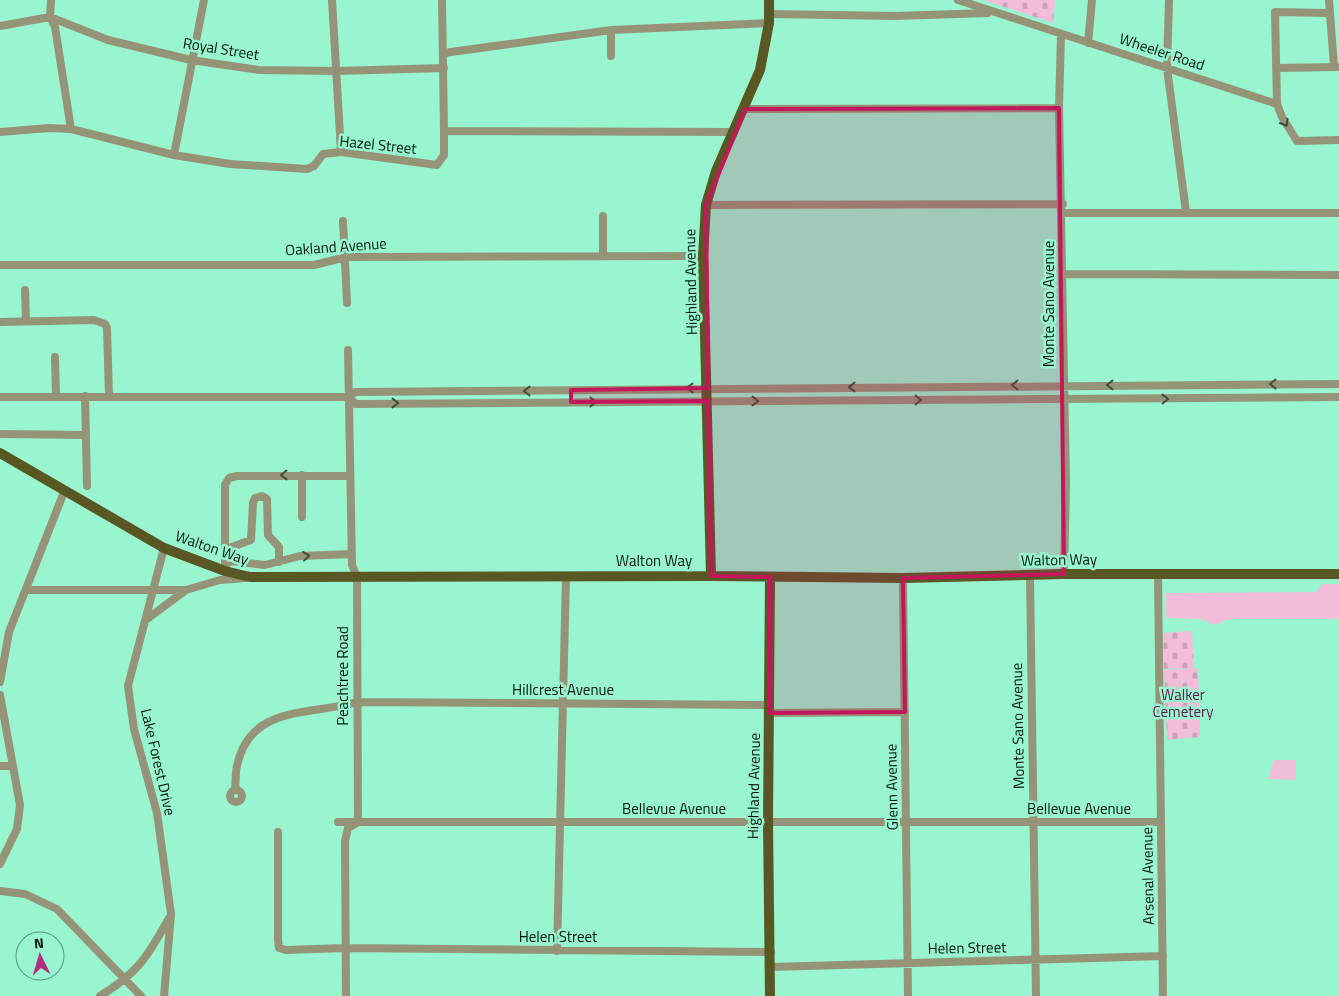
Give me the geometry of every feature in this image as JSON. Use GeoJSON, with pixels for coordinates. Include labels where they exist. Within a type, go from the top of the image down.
{"type":"FeatureCollection","features":[{"type":"Feature","properties":{"kind":"main road","name":"Highland Avenue"},"geometry":{"type":"LineString","coordinates":[[711,576],[708,388],[703,256],[706,204],[716,171],[760,70],[769,18],[769,0]]}},
{"type":"Feature","properties":{"kind":"main road","name":"Walton Way"},"geometry":{"type":"LineString","coordinates":[[0,453],[64,492],[164,548],[250,577],[711,576],[903,578],[1064,574],[1339,574]]}},
{"type":"Feature","properties":{"kind":"main road","name":"Highland Avenue"},"geometry":{"type":"LineString","coordinates":[[770,577],[768,822],[771,952],[770,996]]}},
{"type":"Feature","properties":{"kind":"street"},"geometry":{"type":"LineString","coordinates":[[51,0],[50,17],[55,27],[71,129]]}},
{"type":"Feature","properties":{"kind":"street"},"geometry":{"type":"LineString","coordinates":[[174,155],[204,0]]}},
{"type":"Feature","properties":{"kind":"street"},"geometry":{"type":"LineString","coordinates":[[332,0],[341,152]]}},
{"type":"Feature","properties":{"kind":"street"},"geometry":{"type":"LineString","coordinates":[[442,0],[444,132],[734,132]]}},
{"type":"Feature","properties":{"kind":"street","name":"Wheeler Road"},"geometry":{"type":"LineString","coordinates":[[958,0],[1277,104]]}},
{"type":"Feature","properties":{"kind":"street"},"geometry":{"type":"LineString","coordinates":[[1088,43],[1092,0]]}},
{"type":"Feature","properties":{"kind":"street"},"geometry":{"type":"LineString","coordinates":[[1169,0],[1166,68],[1186,212]]}},
{"type":"Feature","properties":{"kind":"street"},"geometry":{"type":"LineString","coordinates":[[1277,68],[1336,67],[1329,0]]}},
{"type":"Feature","properties":{"kind":"street"},"geometry":{"type":"LineString","coordinates":[[444,53],[611,30],[769,18],[992,12]]}},
{"type":"Feature","properties":{"kind":"street"},"geometry":{"type":"LineString","coordinates":[[1330,13],[1275,12],[1277,104],[1282,117],[1297,141],[1339,140]]}},
{"type":"Feature","properties":{"kind":"street"},"geometry":{"type":"LineString","coordinates":[[0,26],[50,17]]}},
{"type":"Feature","properties":{"kind":"street","name":"Royal Street"},"geometry":{"type":"LineString","coordinates":[[50,17],[108,40],[191,60],[258,70],[336,72],[444,68]]}},
{"type":"Feature","properties":{"kind":"street"},"geometry":{"type":"LineString","coordinates":[[611,30],[611,56]]}},
{"type":"Feature","properties":{"kind":"street","name":"Monte Sano Avenue"},"geometry":{"type":"LineString","coordinates":[[1060,34],[1059,108],[1063,208],[1063,385],[1066,483],[1064,574]]}},
{"type":"Feature","properties":{"kind":"street"},"geometry":{"type":"LineString","coordinates":[[744,109],[1059,108]]}},
{"type":"Feature","properties":{"kind":"street","name":"Hazel Street"},"geometry":{"type":"LineString","coordinates":[[0,132],[49,128],[71,129],[174,155],[230,164],[307,169],[314,166],[323,154],[341,152],[437,165],[444,155],[444,132]]}},
{"type":"Feature","properties":{"kind":"street"},"geometry":{"type":"LineString","coordinates":[[706,204],[1063,208],[1186,212],[1339,212]]}},
{"type":"Feature","properties":{"kind":"street"},"geometry":{"type":"LineString","coordinates":[[603,216],[603,255]]}},
{"type":"Feature","properties":{"kind":"street"},"geometry":{"type":"LineString","coordinates":[[343,221],[347,303]]}},
{"type":"Feature","properties":{"kind":"street","name":"Oakland Avenue"},"geometry":{"type":"LineString","coordinates":[[0,266],[314,265],[346,257],[703,256]]}},
{"type":"Feature","properties":{"kind":"street"},"geometry":{"type":"LineString","coordinates":[[1062,274],[1339,275]]}},
{"type":"Feature","properties":{"kind":"street"},"geometry":{"type":"LineString","coordinates":[[26,290],[26,321]]}},
{"type":"Feature","properties":{"kind":"street"},"geometry":{"type":"LineString","coordinates":[[0,322],[94,320],[105,324],[107,328],[109,396]]}},
{"type":"Feature","properties":{"kind":"street","name":"Peachtree Road"},"geometry":{"type":"LineString","coordinates":[[348,350],[352,565],[357,578],[358,822]]}},
{"type":"Feature","properties":{"kind":"street"},"geometry":{"type":"LineString","coordinates":[[56,357],[56,396]]}},
{"type":"Feature","properties":{"kind":"street"},"geometry":{"type":"LineString","coordinates":[[1214,384],[1214,398]]}},
{"type":"Feature","properties":{"kind":"street"},"geometry":{"type":"LineString","coordinates":[[1298,384],[1298,397]]}},
{"type":"Feature","properties":{"kind":"street"},"geometry":{"type":"LineString","coordinates":[[0,397],[350,397],[355,392],[898,386],[1339,384]]}},
{"type":"Feature","properties":{"kind":"street"},"geometry":{"type":"LineString","coordinates":[[898,386],[899,400]]}},
{"type":"Feature","properties":{"kind":"street"},"geometry":{"type":"LineString","coordinates":[[976,386],[976,400]]}},
{"type":"Feature","properties":{"kind":"street"},"geometry":{"type":"LineString","coordinates":[[834,387],[835,400]]}},
{"type":"Feature","properties":{"kind":"street"},"geometry":{"type":"LineString","coordinates":[[571,390],[571,402]]}},
{"type":"Feature","properties":{"kind":"street"},"geometry":{"type":"LineString","coordinates":[[432,391],[432,403]]}},
{"type":"Feature","properties":{"kind":"street"},"geometry":{"type":"LineString","coordinates":[[85,396],[87,486]]}},
{"type":"Feature","properties":{"kind":"street"},"geometry":{"type":"LineString","coordinates":[[350,397],[355,404],[1339,397]]}},
{"type":"Feature","properties":{"kind":"street"},"geometry":{"type":"LineString","coordinates":[[0,434],[86,435]]}},
{"type":"Feature","properties":{"kind":"street"},"geometry":{"type":"LineString","coordinates":[[302,475],[302,517]]}},
{"type":"Feature","properties":{"kind":"street"},"geometry":{"type":"LineString","coordinates":[[226,568],[225,485],[229,478],[237,476],[350,476]]}},
{"type":"Feature","properties":{"kind":"street"},"geometry":{"type":"LineString","coordinates":[[0,682],[9,632],[64,492]]}},
{"type":"Feature","properties":{"kind":"street"},"geometry":{"type":"LineString","coordinates":[[226,549],[251,540],[253,503],[255,498],[262,496],[267,499],[268,535],[279,548],[279,562]]}},
{"type":"Feature","properties":{"kind":"street","name":"Lake Forest Drive"},"geometry":{"type":"LineString","coordinates":[[164,548],[128,686],[134,729],[157,813],[171,914],[164,996]]}},
{"type":"Feature","properties":{"kind":"street"},"geometry":{"type":"LineString","coordinates":[[226,568],[231,561],[265,565],[300,556],[352,554]]}},
{"type":"Feature","properties":{"kind":"street","name":"Monte Sano Avenue"},"geometry":{"type":"LineString","coordinates":[[1030,575],[1036,996]]}},
{"type":"Feature","properties":{"kind":"street","name":"Arsenal Avenue"},"geometry":{"type":"LineString","coordinates":[[1158,575],[1160,822],[1164,996]]}},
{"type":"Feature","properties":{"kind":"street"},"geometry":{"type":"LineString","coordinates":[[557,951],[566,576]]}},
{"type":"Feature","properties":{"kind":"street"},"geometry":{"type":"LineString","coordinates":[[27,590],[153,590],[190,588],[220,580],[250,577]]}},
{"type":"Feature","properties":{"kind":"street","name":"Glenn Avenue"},"geometry":{"type":"LineString","coordinates":[[903,578],[908,996]]}},
{"type":"Feature","properties":{"kind":"street"},"geometry":{"type":"LineString","coordinates":[[147,619],[190,588]]}},
{"type":"Feature","properties":{"kind":"street"},"geometry":{"type":"LineString","coordinates":[[0,695],[20,805],[17,829],[0,864]]}},
{"type":"Feature","properties":{"kind":"street","name":"Hillcrest Avenue"},"geometry":{"type":"LineString","coordinates":[[235,790],[236,767],[248,738],[267,721],[288,714],[332,709],[357,702],[563,704],[904,712]]}},
{"type":"Feature","properties":{"kind":"street"},"geometry":{"type":"LineString","coordinates":[[0,766],[13,766]]}},
{"type":"Feature","properties":{"kind":"street","name":"Bellevue Avenue"},"geometry":{"type":"LineString","coordinates":[[338,822],[1160,822]]}},
{"type":"Feature","properties":{"kind":"street"},"geometry":{"type":"LineString","coordinates":[[346,996],[344,948],[345,840],[348,828],[358,822]]}},
{"type":"Feature","properties":{"kind":"street","name":"Helen Street"},"geometry":{"type":"LineString","coordinates":[[278,832],[279,948],[286,950],[344,948],[771,952]]}},
{"type":"Feature","properties":{"kind":"street"},"geometry":{"type":"LineString","coordinates":[[0,891],[25,894],[57,909],[141,996]]}},
{"type":"Feature","properties":{"kind":"street"},"geometry":{"type":"LineString","coordinates":[[100,996],[125,981],[150,952],[171,914]]}},
{"type":"Feature","properties":{"kind":"street","name":"Helen Street"},"geometry":{"type":"LineString","coordinates":[[771,967],[1163,956]]}},
{"type":"Feature","properties":{"kind":"highlighted area"},"geometry":{"type":"Polygon","coordinates":[[[1059,108],[1064,574],[903,578],[905,712],[770,713],[770,577],[711,576],[708,401],[571,402],[571,390],[708,388],[706,205],[745,109],[1059,108]]]}},
{"type":"Feature","properties":{"kind":"green space"},"geometry":{"type":"Polygon","coordinates":[[[983,0],[1055,0],[1053,23],[983,0]]]}},
{"type":"Feature","properties":{"kind":"green space"},"geometry":{"type":"Polygon","coordinates":[[[1322,584],[1339,584],[1339,619],[1235,619],[1226,620],[1216,625],[1199,619],[1166,618],[1166,593],[1316,592],[1322,584]]]}},
{"type":"Feature","properties":{"kind":"green space"},"geometry":{"type":"Polygon","coordinates":[[[1192,631],[1194,668],[1164,669],[1163,633],[1192,631]]]}},
{"type":"Feature","properties":{"kind":"green space","name":"Walker Cemetery"},"geometry":{"type":"Polygon","coordinates":[[[1198,668],[1200,737],[1167,740],[1164,670],[1198,668]]]}},
{"type":"Feature","properties":{"kind":"green space"},"geometry":{"type":"Polygon","coordinates":[[[1274,760],[1296,760],[1296,780],[1268,779],[1274,760]]]}}]}
